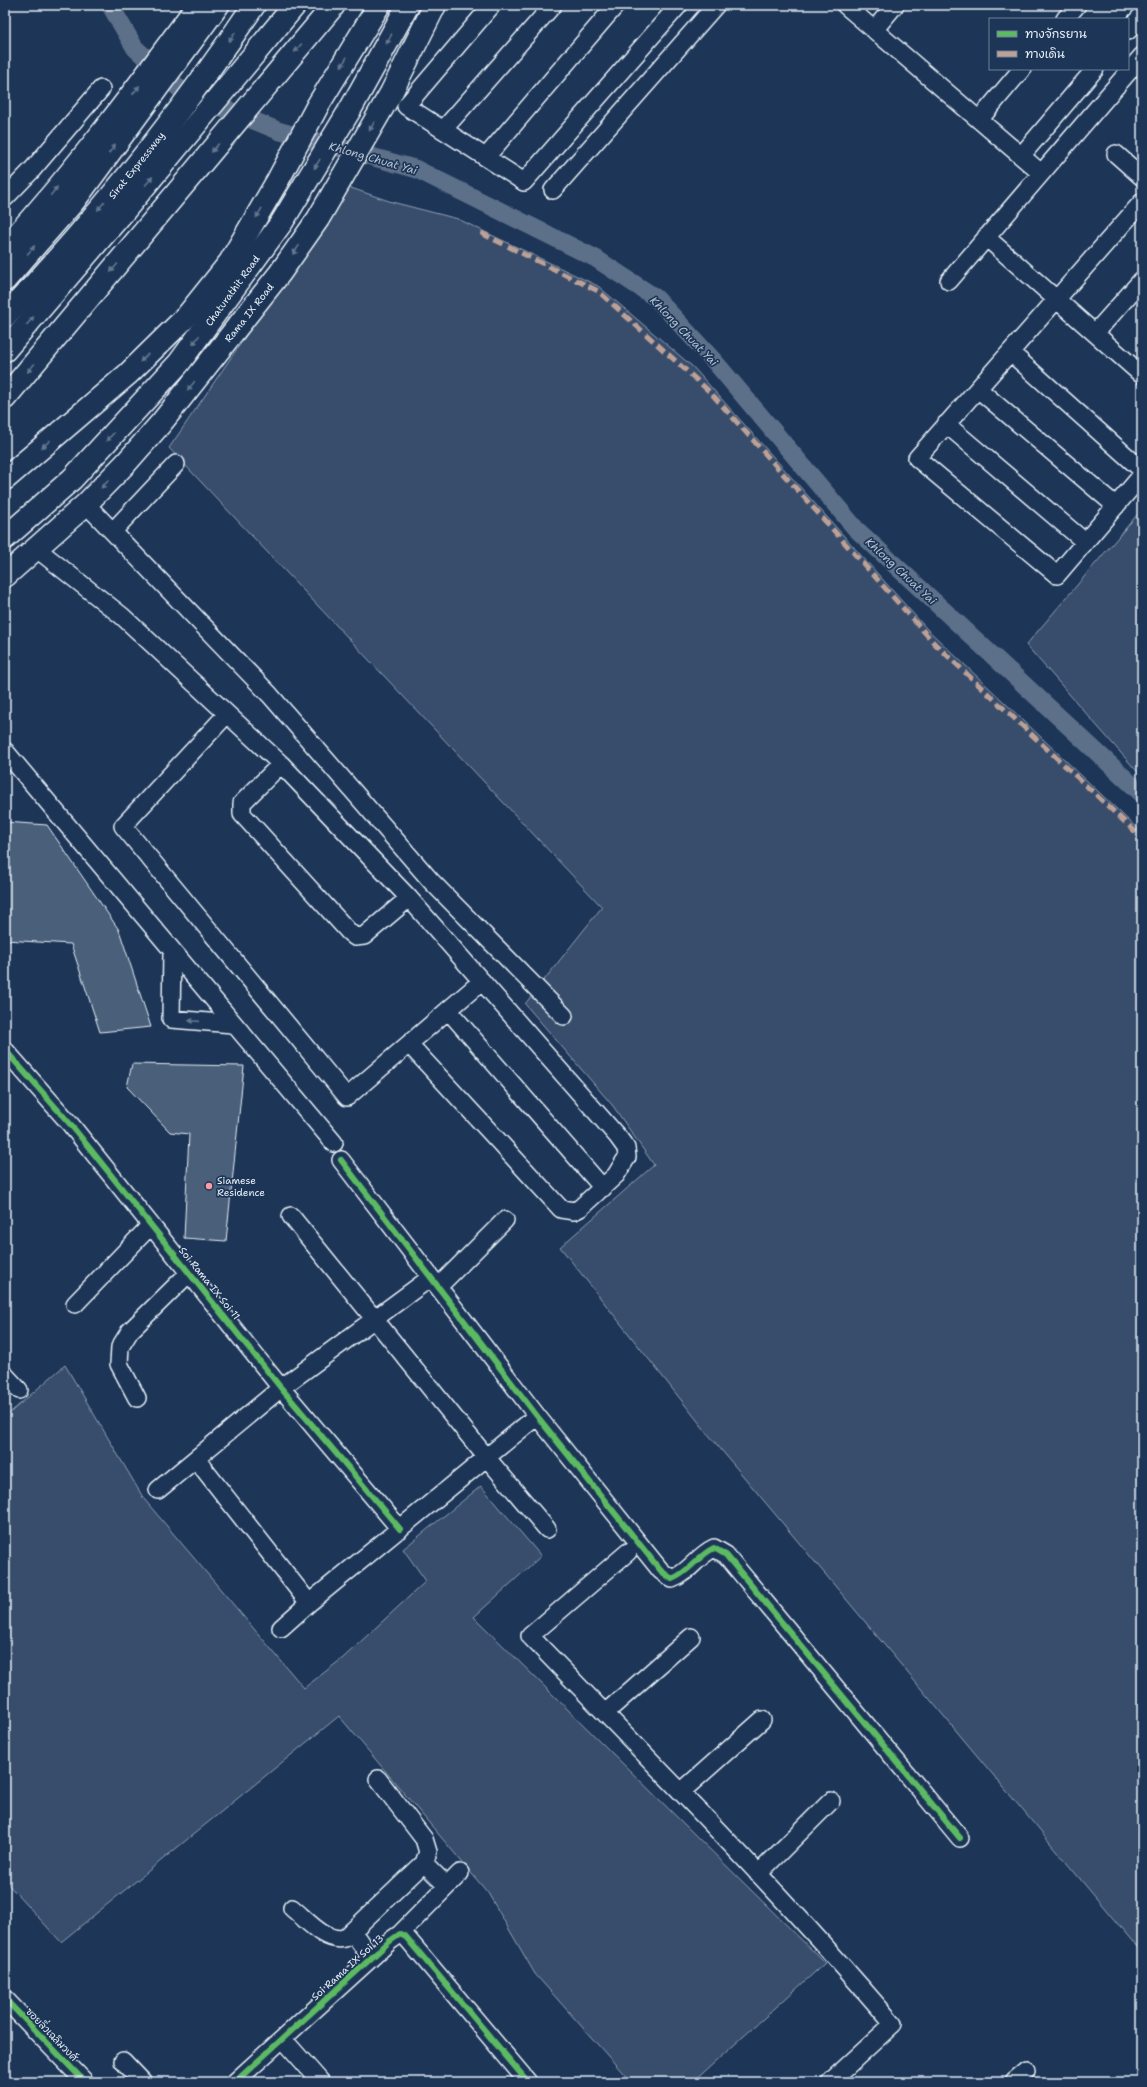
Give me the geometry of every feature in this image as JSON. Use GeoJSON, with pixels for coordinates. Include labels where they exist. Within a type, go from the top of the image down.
{"type":"FeatureCollection","features":[{"type":"Feature","properties":{"kind":"main road"},"geometry":{"type":"LineString","coordinates":[[5,248],[30,222],[143,81],[198,5]]}},
{"type":"Feature","properties":{"kind":"main road"},"geometry":{"type":"LineString","coordinates":[[5,280],[74,201],[218,5]]}},
{"type":"Feature","properties":{"kind":"main road","name":"Sirat Expressway"},"geometry":{"type":"LineString","coordinates":[[5,316],[48,270],[148,149],[234,35],[254,5]]}},
{"type":"Feature","properties":{"kind":"main road"},"geometry":{"type":"LineString","coordinates":[[5,350],[124,211],[295,5]]}},
{"type":"Feature","properties":{"kind":"main road"},"geometry":{"type":"LineString","coordinates":[[5,479],[128,374],[186,317],[230,262],[278,180],[318,105],[379,5]]}},
{"type":"Feature","properties":{"kind":"main road","name":"Chaturathit Road"},"geometry":{"type":"LineString","coordinates":[[5,538],[72,479],[179,363],[282,222],[351,108],[408,5]]}},
{"type":"Feature","properties":{"kind":"main road","name":"Rama IX Road"},"geometry":{"type":"LineString","coordinates":[[5,576],[86,504],[162,422],[265,292],[318,219],[391,93],[435,5]]}},
{"type":"Feature","properties":{"kind":"main road"},"geometry":{"type":"LineString","coordinates":[[5,398],[329,12]]}},
{"type":"Feature","properties":{"kind":"street"},"geometry":{"type":"LineString","coordinates":[[492,5],[406,106],[524,182],[678,5]]}},
{"type":"Feature","properties":{"kind":"street"},"geometry":{"type":"LineString","coordinates":[[443,130],[553,5]]}},
{"type":"Feature","properties":{"kind":"street"},"geometry":{"type":"LineString","coordinates":[[486,157],[616,5]]}},
{"type":"Feature","properties":{"kind":"street"},"geometry":{"type":"LineString","coordinates":[[552,190],[716,5]]}},
{"type":"Feature","properties":{"kind":"street"},"geometry":{"type":"LineString","coordinates":[[845,5],[1041,173]]}},
{"type":"Feature","properties":{"kind":"street"},"geometry":{"type":"LineString","coordinates":[[874,30],[895,5]]}},
{"type":"Feature","properties":{"kind":"street"},"geometry":{"type":"LineString","coordinates":[[1067,18],[1078,5]]}},
{"type":"Feature","properties":{"kind":"street"},"geometry":{"type":"LineString","coordinates":[[1129,30],[1142,15]]}},
{"type":"Feature","properties":{"kind":"street"},"geometry":{"type":"LineString","coordinates":[[949,281],[1142,56]]}},
{"type":"Feature","properties":{"kind":"street"},"geometry":{"type":"LineString","coordinates":[[979,120],[1021,70]]}},
{"type":"Feature","properties":{"kind":"street"},"geometry":{"type":"LineString","coordinates":[[1020,156],[1094,70]]}},
{"type":"Feature","properties":{"kind":"street"},"geometry":{"type":"LineString","coordinates":[[5,198],[32,170],[100,89]]}},
{"type":"Feature","properties":{"kind":"street"},"geometry":{"type":"LineString","coordinates":[[1116,154],[1142,177]]}},
{"type":"Feature","properties":{"kind":"street"},"geometry":{"type":"LineString","coordinates":[[1142,202],[917,458],[1057,575],[1142,475]]}},
{"type":"Feature","properties":{"kind":"street"},"geometry":{"type":"LineString","coordinates":[[986,237],[1141,372]]}},
{"type":"Feature","properties":{"kind":"street"},"geometry":{"type":"LineString","coordinates":[[1095,333],[1142,280]]}},
{"type":"Feature","properties":{"kind":"street"},"geometry":{"type":"LineString","coordinates":[[1010,352],[1142,470]]}},
{"type":"Feature","properties":{"kind":"street"},"geometry":{"type":"LineString","coordinates":[[978,388],[1116,506]]}},
{"type":"Feature","properties":{"kind":"street"},"geometry":{"type":"LineString","coordinates":[[946,424],[1085,542]]}},
{"type":"Feature","properties":{"kind":"street"},"geometry":{"type":"LineString","coordinates":[[113,532],[176,464]]}},
{"type":"Feature","properties":{"kind":"street"},"geometry":{"type":"LineString","coordinates":[[86,504],[270,696],[431,881],[564,1016]]}},
{"type":"Feature","properties":{"kind":"street"},"geometry":{"type":"LineString","coordinates":[[37,549],[122,616],[281,764],[409,898],[626,1148],[627,1157],[616,1175],[574,1211],[561,1209],[409,1044]]}},
{"type":"Feature","properties":{"kind":"street"},"geometry":{"type":"LineString","coordinates":[[227,714],[123,826],[347,1097],[482,981]]}},
{"type":"Feature","properties":{"kind":"street"},"geometry":{"type":"LineString","coordinates":[[5,751],[334,1143]]}},
{"type":"Feature","properties":{"kind":"street"},"geometry":{"type":"LineString","coordinates":[[281,764],[242,803],[242,814],[349,932],[355,937],[364,936],[409,898]]}},
{"type":"Feature","properties":{"kind":"street"},"geometry":{"type":"LineString","coordinates":[[172,951],[171,1019],[233,1024]]}},
{"type":"Feature","properties":{"kind":"street"},"geometry":{"type":"LineString","coordinates":[[448,1010],[602,1188]]}},
{"type":"Feature","properties":{"kind":"street","name":"Soi Rama IX Soi 11"},"geometry":{"type":"LineString","coordinates":[[5,1050],[71,1125],[281,1388],[400,1529]]}},
{"type":"Feature","properties":{"kind":"street"},"geometry":{"type":"LineString","coordinates":[[341,1160],[537,1416],[662,1571],[672,1579],[683,1574],[705,1552],[714,1548],[726,1555],[960,1838]]}},
{"type":"Feature","properties":{"kind":"street"},"geometry":{"type":"LineString","coordinates":[[291,1216],[487,1458],[547,1529]]}},
{"type":"Feature","properties":{"kind":"street"},"geometry":{"type":"LineString","coordinates":[[158,1490],[281,1388],[375,1319],[434,1283],[505,1220]]}},
{"type":"Feature","properties":{"kind":"street"},"geometry":{"type":"LineString","coordinates":[[75,1304],[151,1225]]}},
{"type":"Feature","properties":{"kind":"street"},"geometry":{"type":"LineString","coordinates":[[137,1398],[119,1364],[120,1347],[130,1331],[189,1273]]}},
{"type":"Feature","properties":{"kind":"street"},"geometry":{"type":"LineString","coordinates":[[5,1374],[19,1390]]}},
{"type":"Feature","properties":{"kind":"street"},"geometry":{"type":"LineString","coordinates":[[281,1628],[309,1603],[537,1416]]}},
{"type":"Feature","properties":{"kind":"street"},"geometry":{"type":"LineString","coordinates":[[196,1459],[309,1603]]}},
{"type":"Feature","properties":{"kind":"street"},"geometry":{"type":"LineString","coordinates":[[628,1552],[530,1636],[681,1792],[832,1952],[893,2024],[830,2082]]}},
{"type":"Feature","properties":{"kind":"street"},"geometry":{"type":"LineString","coordinates":[[605,1713],[691,1637]]}},
{"type":"Feature","properties":{"kind":"street"},"geometry":{"type":"LineString","coordinates":[[681,1792],[762,1720]]}},
{"type":"Feature","properties":{"kind":"street"},"geometry":{"type":"LineString","coordinates":[[292,1908],[328,1937],[337,1940],[345,1938],[424,1863],[428,1852],[424,1839],[378,1779]]}},
{"type":"Feature","properties":{"kind":"street"},"geometry":{"type":"LineString","coordinates":[[758,1874],[831,1801]]}},
{"type":"Feature","properties":{"kind":"street"},"geometry":{"type":"LineString","coordinates":[[424,1863],[447,1886]]}},
{"type":"Feature","properties":{"kind":"street","name":"Soi Rama IX Soi 13"},"geometry":{"type":"LineString","coordinates":[[235,2082],[371,1958],[400,1934],[460,1874]]}},
{"type":"Feature","properties":{"kind":"street"},"geometry":{"type":"LineString","coordinates":[[352,1932],[371,1958]]}},
{"type":"Feature","properties":{"kind":"street"},"geometry":{"type":"LineString","coordinates":[[400,1934],[406,1937],[528,2082]]}},
{"type":"Feature","properties":{"kind":"street","name":"ซอยลิ่วเฉลิมวงศ์"},"geometry":{"type":"LineString","coordinates":[[5,1999],[86,2082]]}},
{"type":"Feature","properties":{"kind":"street"},"geometry":{"type":"LineString","coordinates":[[283,2039],[321,2082]]}},
{"type":"Feature","properties":{"kind":"street"},"geometry":{"type":"LineString","coordinates":[[123,2061],[143,2082]]}},
{"type":"Feature","properties":{"kind":"shaded area"},"geometry":{"type":"Polygon","coordinates":[[[348,187],[392,202],[458,219],[598,286],[693,367],[926,628],[1142,833],[1142,1953],[708,1434],[560,1247],[654,1165],[613,1106],[525,1004],[602,907],[169,448],[348,187]]]}},
{"type":"Feature","properties":{"kind":"shaded area"},"geometry":{"type":"Polygon","coordinates":[[[1142,509],[1142,777],[1026,645],[1142,509]]]}},
{"type":"Feature","properties":{"kind":"shaded area"},"geometry":{"type":"Polygon","coordinates":[[[65,1365],[144,1499],[304,1688],[343,1658],[426,1581],[403,1549],[481,1486],[541,1556],[474,1617],[825,1963],[693,2082],[631,2082],[535,1974],[488,1893],[339,1716],[61,1942],[5,1881],[5,1417],[65,1365]]]}},
{"type":"Feature","properties":{"kind":"building"},"geometry":{"type":"Polygon","coordinates":[[[5,822],[47,825],[119,930],[151,1027],[100,1032],[71,944],[5,940],[5,822]]]}},
{"type":"Feature","properties":{"kind":"building","name":"Siamese Residence"},"geometry":{"type":"Polygon","coordinates":[[[132,1064],[244,1066],[226,1241],[184,1238],[189,1134],[170,1132],[127,1087],[132,1064]]]}},
{"type":"Feature","properties":{"kind":"waterway","name":"Khlong Chuat Yai"},"geometry":{"type":"LineString","coordinates":[[110,5],[135,48],[182,91],[279,131],[416,169],[595,258],[656,298],[715,362],[856,529],[1142,794]]}},
{"type":"Feature","properties":{"kind":"marked path"},"geometry":{"type":"LineString","coordinates":[[481,233],[598,291],[710,392],[935,644],[1142,838]]}},
{"type":"Feature","properties":{"kind":"cycle path"},"geometry":{"type":"LineString","coordinates":[[5,1050],[71,1125],[281,1388],[400,1529]]}},
{"type":"Feature","properties":{"kind":"cycle path"},"geometry":{"type":"LineString","coordinates":[[341,1160],[537,1416],[661,1571],[672,1579],[684,1572],[703,1555],[714,1548],[726,1555],[960,1838]]}},
{"type":"Feature","properties":{"kind":"cycle path"},"geometry":{"type":"LineString","coordinates":[[235,2082],[390,1941],[400,1934],[406,1937],[528,2082]]}},
{"type":"Feature","properties":{"kind":"cycle path"},"geometry":{"type":"LineString","coordinates":[[5,1999],[85,2082]]}},
{"type":"Feature","properties":{"kind":"place","name":"Siamese Residence"},"geometry":{"type":"Point","coordinates":[209,1186]}}]}
